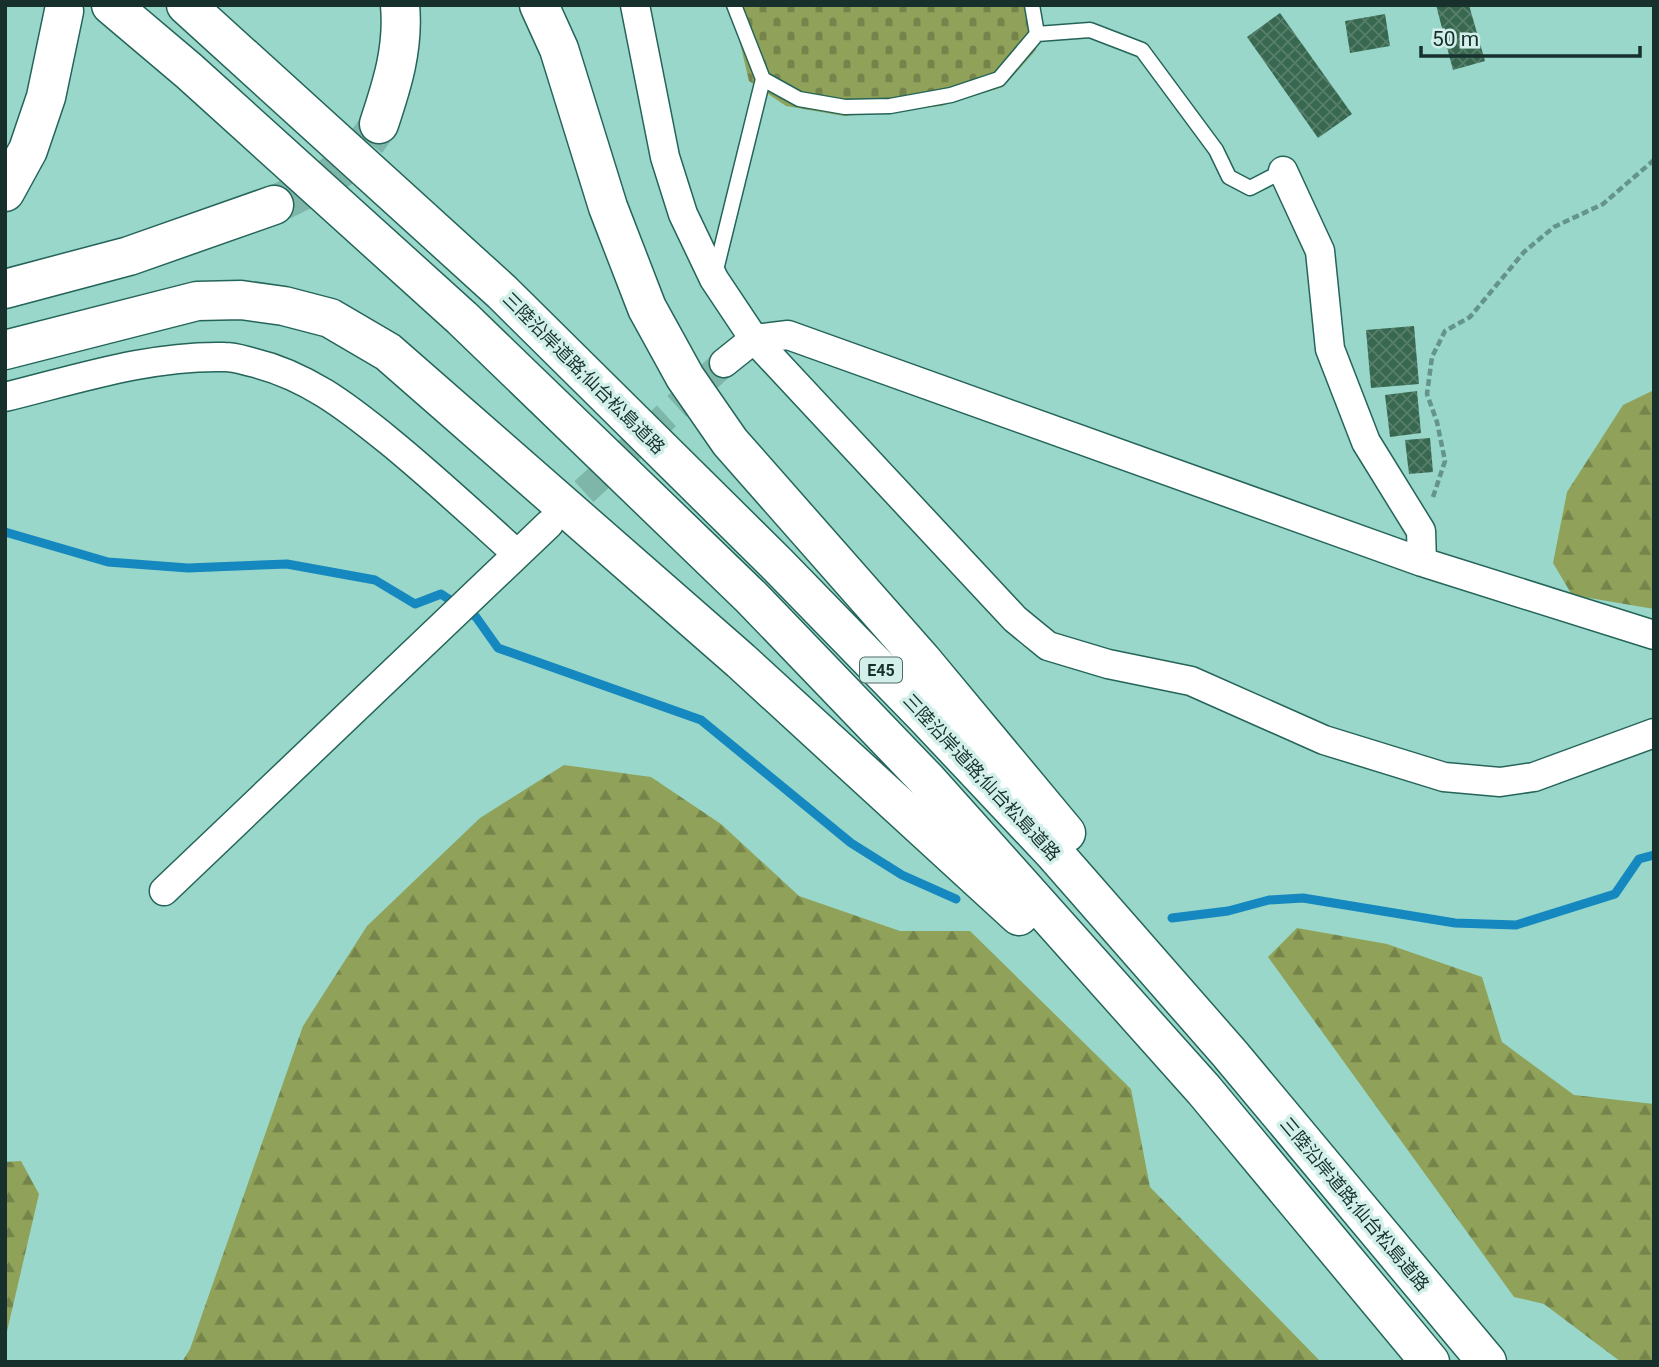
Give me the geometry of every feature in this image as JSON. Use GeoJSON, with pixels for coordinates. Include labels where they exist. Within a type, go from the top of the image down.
{"type":"FeatureCollection","features":[{"type":"Feature","properties":{"kind":"highway","name":"E45"},"geometry":{"type":"LineString","coordinates":[[111,5],[189,71],[462,318],[751,597],[927,780],[1204,1090],[1430,1362]]}},
{"type":"Feature","properties":{"kind":"highway","name":"三陸沿岸道路;仙台松島道路"},"geometry":{"type":"LineString","coordinates":[[186,5],[502,292],[777,564],[926,717],[1054,853],[1230,1054],[1487,1362]]}},
{"type":"Feature","properties":{"kind":"highway"},"geometry":{"type":"LineString","coordinates":[[379,124],[395,77],[402,31],[400,5]]}},
{"type":"Feature","properties":{"kind":"highway"},"geometry":{"type":"LineString","coordinates":[[539,5],[559,49],[608,207],[642,295],[685,377],[730,442],[922,660],[1051,812],[1230,1054]]}},
{"type":"Feature","properties":{"kind":"highway"},"geometry":{"type":"LineString","coordinates":[[5,192],[28,150],[46,97],[64,11]]}},
{"type":"Feature","properties":{"kind":"highway"},"geometry":{"type":"LineString","coordinates":[[5,289],[129,256],[274,205]]}},
{"type":"Feature","properties":{"kind":"highway"},"geometry":{"type":"LineString","coordinates":[[5,350],[197,301],[241,300],[284,306],[330,318],[388,352],[741,662],[977,877],[1204,1090]]}},
{"type":"Feature","properties":{"kind":"street"},"geometry":{"type":"LineString","coordinates":[[635,5],[665,157],[683,214],[714,279],[754,339],[1015,619],[1048,646],[1108,664],[1191,681],[1324,740],[1444,777],[1500,782],[1534,777],[1654,733]]}},
{"type":"Feature","properties":{"kind":"street"},"geometry":{"type":"LineString","coordinates":[[1283,171],[1320,251],[1330,349],[1366,442],[1421,531],[1422,562]]}},
{"type":"Feature","properties":{"kind":"street"},"geometry":{"type":"LineString","coordinates":[[724,363],[754,339],[788,335],[1422,562],[1649,632]]}},
{"type":"Feature","properties":{"kind":"street"},"geometry":{"type":"LineString","coordinates":[[5,397],[118,367],[227,357],[261,364],[311,384],[347,406],[420,466],[517,554]]}},
{"type":"Feature","properties":{"kind":"street"},"geometry":{"type":"LineString","coordinates":[[164,891],[549,524]]}},
{"type":"Feature","properties":{"kind":"lane"},"geometry":{"type":"LineString","coordinates":[[714,279],[763,79],[734,5]]}},
{"type":"Feature","properties":{"kind":"lane"},"geometry":{"type":"LineString","coordinates":[[1032,5],[1037,34]]}},
{"type":"Feature","properties":{"kind":"lane"},"geometry":{"type":"LineString","coordinates":[[763,79],[799,99],[845,107],[890,106],[951,95],[999,79],[1037,34],[1090,30],[1142,50],[1216,150],[1229,177],[1250,187],[1283,171]]}},
{"type":"Feature","properties":{"kind":"path"},"geometry":{"type":"LineString","coordinates":[[1421,531],[1445,461],[1437,422],[1427,394],[1432,357],[1445,331],[1470,317],[1524,252],[1554,227],[1604,204],[1654,159]]}},
{"type":"Feature","properties":{"kind":"green space"},"geometry":{"type":"Polygon","coordinates":[[[731,5],[1034,5],[1036,50],[1003,87],[941,106],[844,116],[786,106],[749,81],[731,5]]]}},
{"type":"Feature","properties":{"kind":"green space"},"geometry":{"type":"Polygon","coordinates":[[[1654,390],[1654,609],[1572,595],[1553,563],[1567,492],[1623,405],[1654,390]]]}},
{"type":"Feature","properties":{"kind":"green space"},"geometry":{"type":"Polygon","coordinates":[[[564,765],[651,777],[721,824],[799,896],[900,931],[970,931],[1131,1089],[1150,1187],[1321,1362],[182,1362],[190,1349],[303,1026],[367,926],[480,818],[564,765]]]}},
{"type":"Feature","properties":{"kind":"green space"},"geometry":{"type":"Polygon","coordinates":[[[1297,928],[1387,944],[1482,977],[1502,1042],[1574,1095],[1654,1104],[1654,1362],[1621,1362],[1544,1304],[1514,1297],[1268,957],[1297,928]]]}},
{"type":"Feature","properties":{"kind":"green space"},"geometry":{"type":"Polygon","coordinates":[[[21,1161],[39,1194],[5,1340],[5,1162],[21,1161]]]}},
{"type":"Feature","properties":{"kind":"building"},"geometry":{"type":"Polygon","coordinates":[[[1436,5],[1469,5],[1485,61],[1453,70],[1436,5]]]}},
{"type":"Feature","properties":{"kind":"building"},"geometry":{"type":"Polygon","coordinates":[[[1280,13],[1352,114],[1318,138],[1247,37],[1280,13]]]}},
{"type":"Feature","properties":{"kind":"building"},"geometry":{"type":"Polygon","coordinates":[[[1385,14],[1390,46],[1350,53],[1345,21],[1385,14]]]}},
{"type":"Feature","properties":{"kind":"building"},"geometry":{"type":"Polygon","coordinates":[[[1414,326],[1419,384],[1371,388],[1366,330],[1414,326]]]}},
{"type":"Feature","properties":{"kind":"building"},"geometry":{"type":"Polygon","coordinates":[[[1417,391],[1421,433],[1390,437],[1385,395],[1417,391]]]}},
{"type":"Feature","properties":{"kind":"building"},"geometry":{"type":"Polygon","coordinates":[[[1430,438],[1433,472],[1409,474],[1405,440],[1430,438]]]}},
{"type":"Feature","properties":{"kind":"waterway"},"geometry":{"type":"LineString","coordinates":[[5,532],[108,562],[188,568],[287,564],[375,580],[415,604],[441,594],[476,617],[498,648],[701,720],[851,843],[902,875],[956,899]]}},
{"type":"Feature","properties":{"kind":"waterway"},"geometry":{"type":"LineString","coordinates":[[1172,918],[1228,911],[1269,900],[1303,898],[1455,923],[1516,925],[1615,894],[1639,859],[1654,855]]}},
{"type":"Feature","properties":{"kind":"tunnel"},"geometry":{"type":"LineString","coordinates":[[274,205],[334,174],[356,154],[379,124]]}},
{"type":"Feature","properties":{"kind":"tunnel"},"geometry":{"type":"LineString","coordinates":[[553,520],[724,363]]}}]}
